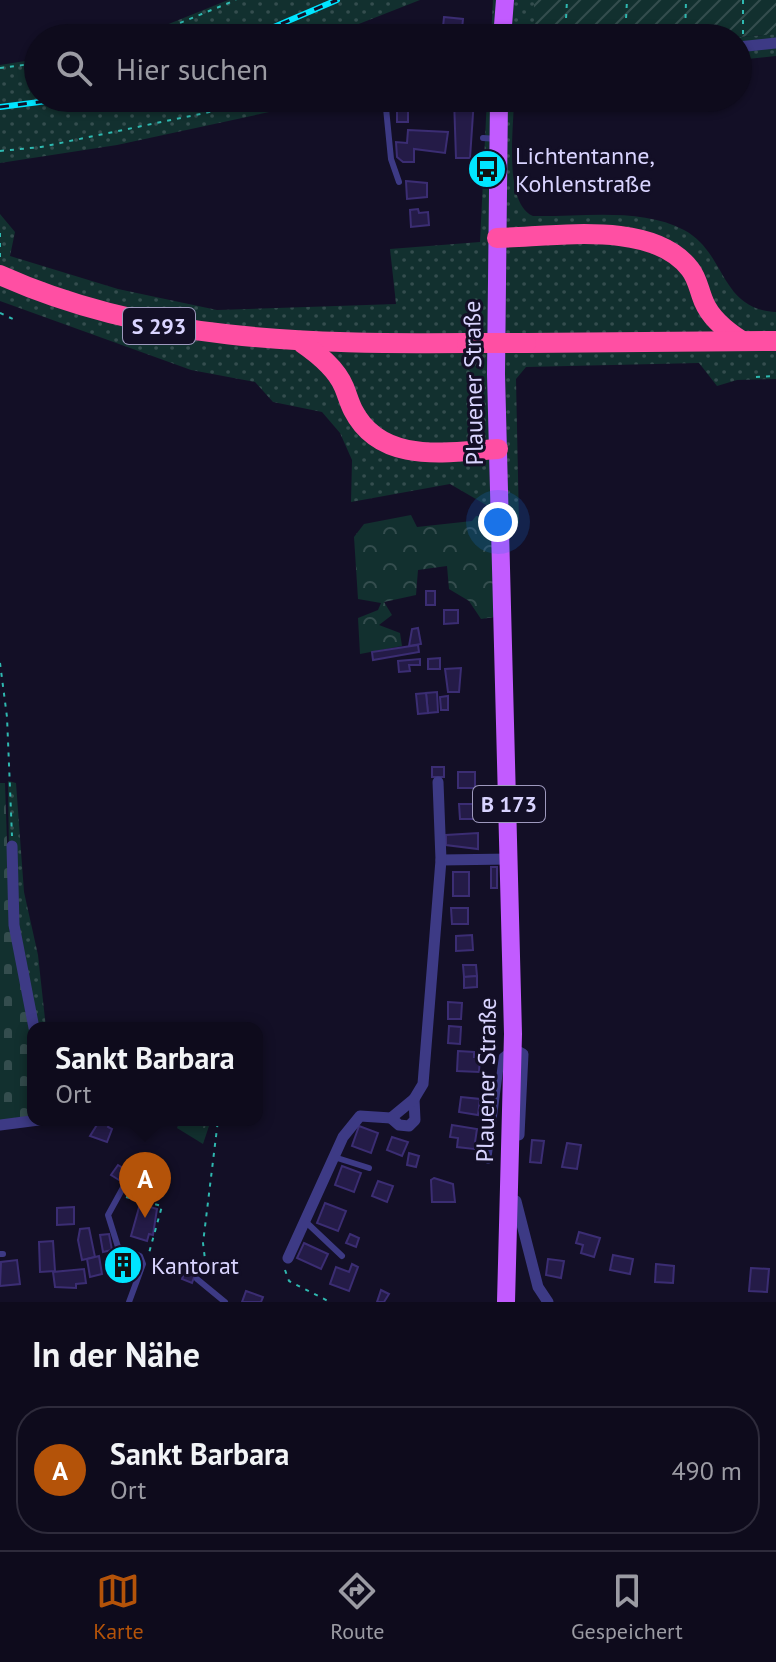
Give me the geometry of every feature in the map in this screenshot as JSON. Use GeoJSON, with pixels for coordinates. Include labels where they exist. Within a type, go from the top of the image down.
{"type":"FeatureCollection","features":[{"type":"Feature","properties":{"kind":"highway"},"geometry":{"type":"LineString","coordinates":[[497,238],[646,239],[683,260],[693,272],[704,303],[720,324],[742,341]]}},
{"type":"Feature","properties":{"kind":"highway","name":"S 293"},"geometry":{"type":"LineString","coordinates":[[0,275],[21,285],[143,323],[200,333],[302,343],[776,341]]}},
{"type":"Feature","properties":{"kind":"highway"},"geometry":{"type":"LineString","coordinates":[[697,342],[704,303]]}},
{"type":"Feature","properties":{"kind":"highway"},"geometry":{"type":"LineString","coordinates":[[302,343],[327,362],[344,385],[357,418],[389,445],[416,452],[498,449]]}},
{"type":"Feature","properties":{"kind":"highway"},"geometry":{"type":"LineString","coordinates":[[344,385],[351,357],[362,344]]}},
{"type":"Feature","properties":{"kind":"main road"},"geometry":{"type":"LineString","coordinates":[[503,24],[505,0]]}},
{"type":"Feature","properties":{"kind":"main road","name":"Plauener Straße"},"geometry":{"type":"LineString","coordinates":[[496,112],[490,138],[497,238],[498,449],[510,859],[512,1048],[506,1302]]}},
{"type":"Feature","properties":{"kind":"street"},"geometry":{"type":"LineString","coordinates":[[752,46],[776,43]]}},
{"type":"Feature","properties":{"kind":"street"},"geometry":{"type":"LineString","coordinates":[[391,1118],[414,1099],[423,1084],[441,860],[438,782]]}},
{"type":"Feature","properties":{"kind":"street"},"geometry":{"type":"LineString","coordinates":[[12,846],[14,925],[33,1022]]}},
{"type":"Feature","properties":{"kind":"street"},"geometry":{"type":"LineString","coordinates":[[441,860],[510,859]]}},
{"type":"Feature","properties":{"kind":"street"},"geometry":{"type":"LineString","coordinates":[[512,1048],[523,1054],[516,1210],[538,1287],[548,1302]]}},
{"type":"Feature","properties":{"kind":"street"},"geometry":{"type":"LineString","coordinates":[[288,1258],[343,1137],[360,1116],[391,1118],[399,1125],[409,1126],[415,1120],[414,1099]]}},
{"type":"Feature","properties":{"kind":"street"},"geometry":{"type":"LineString","coordinates":[[0,1125],[27,1122]]}},
{"type":"Feature","properties":{"kind":"lane"},"geometry":{"type":"LineString","coordinates":[[386,112],[391,159],[399,182]]}},
{"type":"Feature","properties":{"kind":"lane"},"geometry":{"type":"LineString","coordinates":[[488,1161],[502,1056],[512,1048]]}},
{"type":"Feature","properties":{"kind":"lane"},"geometry":{"type":"LineString","coordinates":[[334,1157],[369,1168]]}},
{"type":"Feature","properties":{"kind":"lane"},"geometry":{"type":"LineString","coordinates":[[129,1302],[143,1264],[140,1256],[118,1247],[108,1215],[134,1175]]}},
{"type":"Feature","properties":{"kind":"lane"},"geometry":{"type":"LineString","coordinates":[[306,1222],[342,1256]]}},
{"type":"Feature","properties":{"kind":"lane"},"geometry":{"type":"LineString","coordinates":[[197,1279],[225,1302]]}},
{"type":"Feature","properties":{"kind":"path"},"geometry":{"type":"LineString","coordinates":[[177,24],[236,0]]}},
{"type":"Feature","properties":{"kind":"path"},"geometry":{"type":"LineString","coordinates":[[566,24],[567,0]]}},
{"type":"Feature","properties":{"kind":"path"},"geometry":{"type":"LineString","coordinates":[[626,24],[627,0]]}},
{"type":"Feature","properties":{"kind":"path"},"geometry":{"type":"LineString","coordinates":[[685,24],[686,0]]}},
{"type":"Feature","properties":{"kind":"path"},"geometry":{"type":"LineString","coordinates":[[742,24],[743,0]]}},
{"type":"Feature","properties":{"kind":"path"},"geometry":{"type":"LineString","coordinates":[[0,68],[24,65]]}},
{"type":"Feature","properties":{"kind":"path"},"geometry":{"type":"LineString","coordinates":[[0,151],[56,144],[210,112]]}},
{"type":"Feature","properties":{"kind":"path"},"geometry":{"type":"LineString","coordinates":[[0,233],[0,258]]}},
{"type":"Feature","properties":{"kind":"path"},"geometry":{"type":"LineString","coordinates":[[0,313],[15,320]]}},
{"type":"Feature","properties":{"kind":"path"},"geometry":{"type":"LineString","coordinates":[[756,377],[776,376]]}},
{"type":"Feature","properties":{"kind":"path"},"geometry":{"type":"LineString","coordinates":[[0,663],[7,717],[12,846]]}},
{"type":"Feature","properties":{"kind":"path"},"geometry":{"type":"LineString","coordinates":[[209,1289],[203,1243],[217,1126]]}},
{"type":"Feature","properties":{"kind":"path"},"geometry":{"type":"LineString","coordinates":[[134,1175],[142,1170],[154,1172]]}},
{"type":"Feature","properties":{"kind":"path"},"geometry":{"type":"LineString","coordinates":[[131,1184],[141,1191],[138,1200]]}},
{"type":"Feature","properties":{"kind":"path"},"geometry":{"type":"LineString","coordinates":[[121,1196],[162,1206],[149,1254]]}},
{"type":"Feature","properties":{"kind":"path"},"geometry":{"type":"LineString","coordinates":[[288,1258],[285,1272],[289,1281],[330,1302]]}},
{"type":"Feature","properties":{"kind":"green space"},"geometry":{"type":"Polygon","coordinates":[[[228,0],[420,0],[359,24],[169,24],[228,0]]]}},
{"type":"Feature","properties":{"kind":"green space"},"geometry":{"type":"Polygon","coordinates":[[[493,0],[534,0],[535,24],[492,24],[493,0]]]}},
{"type":"Feature","properties":{"kind":"green space"},"geometry":{"type":"Polygon","coordinates":[[[534,0],[776,0],[776,34],[752,36],[752,24],[535,24],[534,0]]]}},
{"type":"Feature","properties":{"kind":"green space"},"geometry":{"type":"Polygon","coordinates":[[[776,26],[776,56],[752,59],[752,36],[775,34],[776,26]]]}},
{"type":"Feature","properties":{"kind":"green space"},"geometry":{"type":"Polygon","coordinates":[[[24,61],[24,112],[270,112],[117,145],[0,163],[0,65],[24,61]]]}},
{"type":"Feature","properties":{"kind":"green space"},"geometry":{"type":"Polygon","coordinates":[[[486,112],[513,112],[512,163],[517,196],[524,208],[533,216],[649,218],[684,230],[698,240],[733,291],[744,301],[757,309],[776,312],[776,379],[737,380],[717,386],[699,363],[526,367],[516,379],[519,524],[450,484],[351,502],[352,460],[340,433],[322,412],[273,402],[255,382],[191,370],[0,301],[0,214],[15,232],[10,256],[118,289],[217,310],[396,304],[390,249],[480,242],[486,112]]]}},
{"type":"Feature","properties":{"kind":"green space"},"geometry":{"type":"Polygon","coordinates":[[[411,515],[417,527],[472,521],[476,516],[491,515],[495,617],[481,619],[469,601],[449,589],[447,566],[418,570],[416,595],[384,602],[392,615],[379,625],[400,633],[402,646],[360,654],[358,618],[378,610],[381,603],[358,599],[354,537],[364,524],[411,515]]]}},
{"type":"Feature","properties":{"kind":"green space"},"geometry":{"type":"Polygon","coordinates":[[[8,781],[16,783],[24,892],[38,955],[45,1022],[29,1022],[10,930],[8,781]]]}},
{"type":"Feature","properties":{"kind":"green space"},"geometry":{"type":"Polygon","coordinates":[[[0,783],[5,783],[10,930],[29,1022],[27,1022],[27,1118],[0,1121],[0,783]]]}},
{"type":"Feature","properties":{"kind":"green space"},"geometry":{"type":"Polygon","coordinates":[[[178,1126],[209,1126],[203,1144],[178,1126]]]}},
{"type":"Feature","properties":{"kind":"building"},"geometry":{"type":"Polygon","coordinates":[[[444,17],[463,19],[462,24],[443,24],[444,17]]]}},
{"type":"Feature","properties":{"kind":"building"},"geometry":{"type":"Polygon","coordinates":[[[397,112],[408,112],[408,122],[397,122],[397,112]]]}},
{"type":"Feature","properties":{"kind":"building"},"geometry":{"type":"Polygon","coordinates":[[[454,112],[473,112],[470,158],[456,158],[454,112]]]}},
{"type":"Feature","properties":{"kind":"building"},"geometry":{"type":"Polygon","coordinates":[[[408,130],[448,132],[445,153],[414,149],[414,162],[403,162],[397,157],[396,142],[407,143],[408,130]]]}},
{"type":"Feature","properties":{"kind":"building"},"geometry":{"type":"Polygon","coordinates":[[[406,181],[427,183],[427,197],[407,199],[406,181]]]}},
{"type":"Feature","properties":{"kind":"building"},"geometry":{"type":"Polygon","coordinates":[[[418,209],[419,213],[428,212],[429,225],[411,227],[410,210],[418,209]]]}},
{"type":"Feature","properties":{"kind":"building"},"geometry":{"type":"Polygon","coordinates":[[[426,591],[435,591],[435,605],[426,605],[426,591]]]}},
{"type":"Feature","properties":{"kind":"building"},"geometry":{"type":"Polygon","coordinates":[[[444,610],[458,610],[458,623],[444,624],[444,610]]]}},
{"type":"Feature","properties":{"kind":"building"},"geometry":{"type":"Polygon","coordinates":[[[418,628],[421,644],[409,646],[412,629],[418,628]]]}},
{"type":"Feature","properties":{"kind":"building"},"geometry":{"type":"Polygon","coordinates":[[[418,645],[419,652],[373,660],[372,652],[418,645]]]}},
{"type":"Feature","properties":{"kind":"building"},"geometry":{"type":"Polygon","coordinates":[[[440,658],[440,669],[428,669],[428,659],[440,658]]]}},
{"type":"Feature","properties":{"kind":"building"},"geometry":{"type":"Polygon","coordinates":[[[420,659],[420,665],[409,665],[410,671],[399,672],[398,661],[420,659]]]}},
{"type":"Feature","properties":{"kind":"building"},"geometry":{"type":"Polygon","coordinates":[[[461,668],[459,692],[448,692],[445,669],[461,668]]]}},
{"type":"Feature","properties":{"kind":"building"},"geometry":{"type":"Polygon","coordinates":[[[437,692],[438,712],[428,713],[426,693],[437,692]]]}},
{"type":"Feature","properties":{"kind":"building"},"geometry":{"type":"Polygon","coordinates":[[[426,693],[428,713],[418,714],[416,694],[426,693]]]}},
{"type":"Feature","properties":{"kind":"building"},"geometry":{"type":"Polygon","coordinates":[[[448,696],[448,710],[441,710],[440,697],[448,696]]]}},
{"type":"Feature","properties":{"kind":"building"},"geometry":{"type":"Polygon","coordinates":[[[432,767],[444,767],[444,777],[432,777],[432,767]]]}},
{"type":"Feature","properties":{"kind":"building"},"geometry":{"type":"Polygon","coordinates":[[[458,772],[475,772],[475,788],[458,788],[458,772]]]}},
{"type":"Feature","properties":{"kind":"building"},"geometry":{"type":"Polygon","coordinates":[[[459,804],[475,804],[475,819],[460,819],[459,804]]]}},
{"type":"Feature","properties":{"kind":"building"},"geometry":{"type":"Polygon","coordinates":[[[478,833],[478,849],[446,845],[446,835],[478,833]]]}},
{"type":"Feature","properties":{"kind":"building"},"geometry":{"type":"Polygon","coordinates":[[[491,867],[497,867],[497,888],[491,888],[491,867]]]}},
{"type":"Feature","properties":{"kind":"building"},"geometry":{"type":"Polygon","coordinates":[[[453,872],[469,872],[469,896],[453,896],[453,872]]]}},
{"type":"Feature","properties":{"kind":"building"},"geometry":{"type":"Polygon","coordinates":[[[451,908],[468,908],[468,924],[452,924],[451,908]]]}},
{"type":"Feature","properties":{"kind":"building"},"geometry":{"type":"Polygon","coordinates":[[[472,935],[473,950],[456,951],[456,936],[472,935]]]}},
{"type":"Feature","properties":{"kind":"building"},"geometry":{"type":"Polygon","coordinates":[[[463,965],[476,965],[477,976],[464,977],[463,965]]]}},
{"type":"Feature","properties":{"kind":"building"},"geometry":{"type":"Polygon","coordinates":[[[477,976],[477,987],[464,988],[464,977],[477,976]]]}},
{"type":"Feature","properties":{"kind":"building"},"geometry":{"type":"Polygon","coordinates":[[[448,1002],[462,1003],[461,1019],[448,1019],[448,1002]]]}},
{"type":"Feature","properties":{"kind":"building"},"geometry":{"type":"Polygon","coordinates":[[[449,1026],[461,1027],[460,1044],[448,1043],[449,1026]]]}},
{"type":"Feature","properties":{"kind":"building"},"geometry":{"type":"Polygon","coordinates":[[[458,1051],[474,1052],[474,1057],[480,1057],[479,1072],[457,1071],[458,1051]]]}},
{"type":"Feature","properties":{"kind":"building"},"geometry":{"type":"Polygon","coordinates":[[[461,1097],[480,1099],[478,1115],[459,1112],[461,1097]]]}},
{"type":"Feature","properties":{"kind":"building"},"geometry":{"type":"Polygon","coordinates":[[[452,1125],[477,1129],[474,1149],[457,1147],[458,1138],[450,1137],[452,1125]]]}},
{"type":"Feature","properties":{"kind":"building"},"geometry":{"type":"Polygon","coordinates":[[[96,1126],[112,1129],[107,1142],[90,1136],[96,1126]]]}},
{"type":"Feature","properties":{"kind":"building"},"geometry":{"type":"Polygon","coordinates":[[[359,1126],[378,1133],[371,1153],[352,1146],[359,1126]]]}},
{"type":"Feature","properties":{"kind":"building"},"geometry":{"type":"Polygon","coordinates":[[[392,1137],[408,1142],[402,1156],[387,1150],[392,1137]]]}},
{"type":"Feature","properties":{"kind":"building"},"geometry":{"type":"Polygon","coordinates":[[[532,1140],[544,1141],[541,1163],[530,1162],[532,1140]]]}},
{"type":"Feature","properties":{"kind":"building"},"geometry":{"type":"Polygon","coordinates":[[[567,1143],[581,1145],[577,1169],[562,1167],[567,1143]]]}},
{"type":"Feature","properties":{"kind":"building"},"geometry":{"type":"Polygon","coordinates":[[[409,1153],[419,1156],[416,1167],[407,1165],[409,1153]]]}},
{"type":"Feature","properties":{"kind":"building"},"geometry":{"type":"Polygon","coordinates":[[[151,1163],[166,1166],[164,1173],[149,1170],[151,1163]]]}},
{"type":"Feature","properties":{"kind":"building"},"geometry":{"type":"Polygon","coordinates":[[[118,1165],[126,1170],[119,1180],[111,1175],[118,1165]]]}},
{"type":"Feature","properties":{"kind":"building"},"geometry":{"type":"Polygon","coordinates":[[[342,1166],[361,1173],[354,1192],[335,1185],[342,1166]]]}},
{"type":"Feature","properties":{"kind":"building"},"geometry":{"type":"Polygon","coordinates":[[[434,1178],[453,1184],[455,1202],[432,1202],[431,1180],[434,1178]]]}},
{"type":"Feature","properties":{"kind":"building"},"geometry":{"type":"Polygon","coordinates":[[[378,1181],[393,1186],[387,1202],[372,1196],[378,1181]]]}},
{"type":"Feature","properties":{"kind":"building"},"geometry":{"type":"Polygon","coordinates":[[[325,1203],[346,1211],[338,1231],[317,1223],[325,1203]]]}},
{"type":"Feature","properties":{"kind":"building"},"geometry":{"type":"Polygon","coordinates":[[[140,1204],[157,1209],[153,1235],[149,1234],[147,1241],[131,1236],[140,1204]]]}},
{"type":"Feature","properties":{"kind":"building"},"geometry":{"type":"Polygon","coordinates":[[[74,1207],[74,1224],[57,1225],[57,1208],[74,1207]]]}},
{"type":"Feature","properties":{"kind":"building"},"geometry":{"type":"Polygon","coordinates":[[[89,1228],[95,1257],[82,1260],[78,1240],[80,1229],[89,1228]]]}},
{"type":"Feature","properties":{"kind":"building"},"geometry":{"type":"Polygon","coordinates":[[[579,1232],[600,1238],[594,1257],[581,1253],[583,1245],[576,1243],[579,1232]]]}},
{"type":"Feature","properties":{"kind":"building"},"geometry":{"type":"Polygon","coordinates":[[[109,1234],[112,1250],[103,1252],[100,1235],[109,1234]]]}},
{"type":"Feature","properties":{"kind":"building"},"geometry":{"type":"Polygon","coordinates":[[[350,1234],[359,1238],[356,1247],[346,1243],[350,1234]]]}},
{"type":"Feature","properties":{"kind":"building"},"geometry":{"type":"Polygon","coordinates":[[[53,1241],[55,1271],[40,1272],[39,1242],[53,1241]]]}},
{"type":"Feature","properties":{"kind":"building"},"geometry":{"type":"Polygon","coordinates":[[[304,1243],[328,1254],[321,1269],[297,1258],[304,1243]]]}},
{"type":"Feature","properties":{"kind":"building","name":"Kantorat"},"geometry":{"type":"Polygon","coordinates":[[[112,1254],[139,1262],[134,1277],[107,1269],[112,1254]]]}},
{"type":"Feature","properties":{"kind":"building"},"geometry":{"type":"Polygon","coordinates":[[[613,1255],[633,1259],[630,1274],[610,1270],[613,1255]]]}},
{"type":"Feature","properties":{"kind":"building"},"geometry":{"type":"Polygon","coordinates":[[[99,1256],[102,1274],[90,1277],[87,1259],[99,1256]]]}},
{"type":"Feature","properties":{"kind":"building"},"geometry":{"type":"Polygon","coordinates":[[[548,1259],[564,1261],[561,1278],[546,1275],[548,1259]]]}},
{"type":"Feature","properties":{"kind":"building"},"geometry":{"type":"Polygon","coordinates":[[[17,1260],[20,1284],[0,1286],[1,1262],[17,1260]]]}},
{"type":"Feature","properties":{"kind":"building"},"geometry":{"type":"Polygon","coordinates":[[[188,1263],[198,1266],[192,1283],[182,1279],[188,1263]]]}},
{"type":"Feature","properties":{"kind":"building"},"geometry":{"type":"Polygon","coordinates":[[[352,1264],[358,1267],[349,1291],[330,1284],[336,1267],[349,1272],[352,1264]]]}},
{"type":"Feature","properties":{"kind":"building"},"geometry":{"type":"Polygon","coordinates":[[[656,1264],[674,1266],[673,1283],[655,1282],[656,1264]]]}},
{"type":"Feature","properties":{"kind":"building"},"geometry":{"type":"Polygon","coordinates":[[[751,1268],[769,1269],[767,1292],[749,1291],[751,1268]]]}},
{"type":"Feature","properties":{"kind":"building"},"geometry":{"type":"Polygon","coordinates":[[[84,1269],[86,1283],[76,1284],[76,1288],[55,1287],[53,1272],[84,1269]]]}},
{"type":"Feature","properties":{"kind":"building"},"geometry":{"type":"Polygon","coordinates":[[[381,1290],[389,1294],[384,1302],[377,1302],[381,1290]]]}},
{"type":"Feature","properties":{"kind":"building"},"geometry":{"type":"Polygon","coordinates":[[[246,1291],[263,1297],[261,1302],[242,1302],[246,1291]]]}},
{"type":"Feature","properties":{"kind":"railway"},"geometry":{"type":"LineString","coordinates":[[281,24],[337,0]]}},
{"type":"Feature","properties":{"kind":"railway"},"geometry":{"type":"LineString","coordinates":[[0,107],[24,104]]}},
{"type":"Feature","properties":{"kind":"place","name":"Lichtentanne, Kohlenstraße"},"geometry":{"type":"Point","coordinates":[487,169]}},
{"type":"Feature","properties":{"kind":"place","name":"Sankt Barbara"},"geometry":{"type":"Point","coordinates":[145,1218]}},
{"type":"Feature","properties":{"kind":"place","name":"Kantorat"},"geometry":{"type":"Point","coordinates":[123,1265]}}]}
